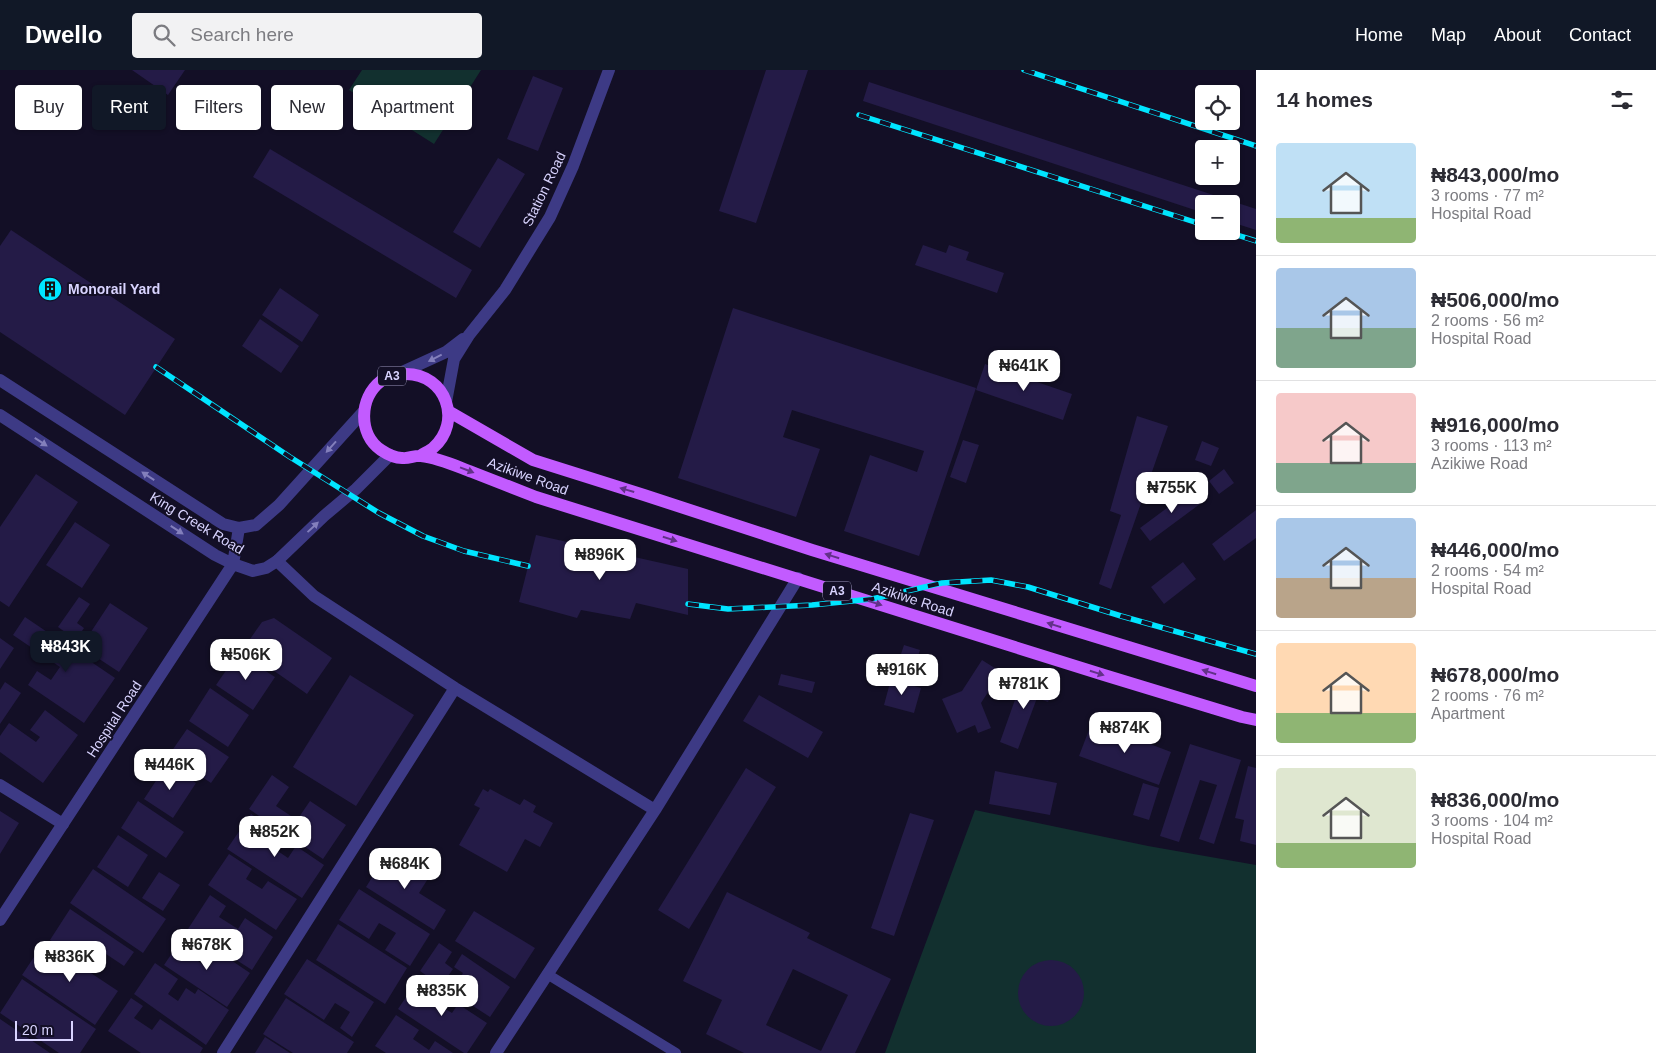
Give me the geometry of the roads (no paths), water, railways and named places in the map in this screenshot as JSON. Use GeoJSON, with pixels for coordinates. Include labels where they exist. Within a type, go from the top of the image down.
{"type":"FeatureCollection","features":[{"type":"Feature","properties":{"kind":"main road","name":"A3"},"geometry":{"type":"LineString","coordinates":[[364,411],[370,394],[382,381],[398,374],[416,374],[429,380],[440,389],[447,406]]}},
{"type":"Feature","properties":{"kind":"main road"},"geometry":{"type":"LineString","coordinates":[[420,456],[433,449],[442,438],[447,425],[447,406]]}},
{"type":"Feature","properties":{"kind":"main road","name":"Azikiwe Road"},"geometry":{"type":"LineString","coordinates":[[447,406],[533,460],[839,559],[1256,686]]}},
{"type":"Feature","properties":{"kind":"main road"},"geometry":{"type":"LineString","coordinates":[[364,411],[364,422],[367,432],[373,442],[390,455]]}},
{"type":"Feature","properties":{"kind":"main road","name":"A3"},"geometry":{"type":"LineString","coordinates":[[390,455],[403,458],[420,456]]}},
{"type":"Feature","properties":{"kind":"main road","name":"Azikiwe Road"},"geometry":{"type":"LineString","coordinates":[[420,456],[450,463],[536,497],[1104,675],[1256,720]]}},
{"type":"Feature","properties":{"kind":"street","name":"Station Road"},"geometry":{"type":"LineString","coordinates":[[447,406],[454,359],[469,335],[505,290],[550,217],[573,166],[608,70]]}},
{"type":"Feature","properties":{"kind":"street","name":"Station Road"},"geometry":{"type":"LineString","coordinates":[[398,374],[446,352],[469,335]]}},
{"type":"Feature","properties":{"kind":"street","name":"King Creek Road"},"geometry":{"type":"LineString","coordinates":[[0,380],[223,524],[239,528],[256,525],[279,505],[364,411]]}},
{"type":"Feature","properties":{"kind":"street","name":"King Creek Road"},"geometry":{"type":"LineString","coordinates":[[0,415],[215,555],[253,571],[266,568],[277,561],[324,516],[356,489],[390,455]]}},
{"type":"Feature","properties":{"kind":"street","name":"Hospital Road"},"geometry":{"type":"LineString","coordinates":[[0,920],[233,564],[239,528]]}},
{"type":"Feature","properties":{"kind":"street"},"geometry":{"type":"LineString","coordinates":[[277,561],[314,596],[455,688],[655,810]]}},
{"type":"Feature","properties":{"kind":"street"},"geometry":{"type":"LineString","coordinates":[[496,1053],[655,810],[798,578]]}},
{"type":"Feature","properties":{"kind":"street"},"geometry":{"type":"LineString","coordinates":[[223,1053],[455,688]]}},
{"type":"Feature","properties":{"kind":"street"},"geometry":{"type":"LineString","coordinates":[[0,785],[63,824]]}},
{"type":"Feature","properties":{"kind":"lane"},"geometry":{"type":"LineString","coordinates":[[547,974],[676,1053]]}},
{"type":"Feature","properties":{"kind":"railway"},"geometry":{"type":"LineString","coordinates":[[1024,70],[1256,146]]}},
{"type":"Feature","properties":{"kind":"railway"},"geometry":{"type":"LineString","coordinates":[[859,115],[1195,222]]}},
{"type":"Feature","properties":{"kind":"railway"},"geometry":{"type":"LineString","coordinates":[[1240,236],[1256,241]]}},
{"type":"Feature","properties":{"kind":"railway"},"geometry":{"type":"LineString","coordinates":[[156,367],[290,457],[379,513],[423,536],[464,551],[528,566]]}},
{"type":"Feature","properties":{"kind":"railway"},"geometry":{"type":"LineString","coordinates":[[688,604],[728,609],[812,605],[872,599],[942,583],[991,580],[1028,587],[1121,616],[1256,654]]}},
{"type":"Feature","properties":{"kind":"place","name":"Monorail Yard"},"geometry":{"type":"Point","coordinates":[50,289]}}]}
